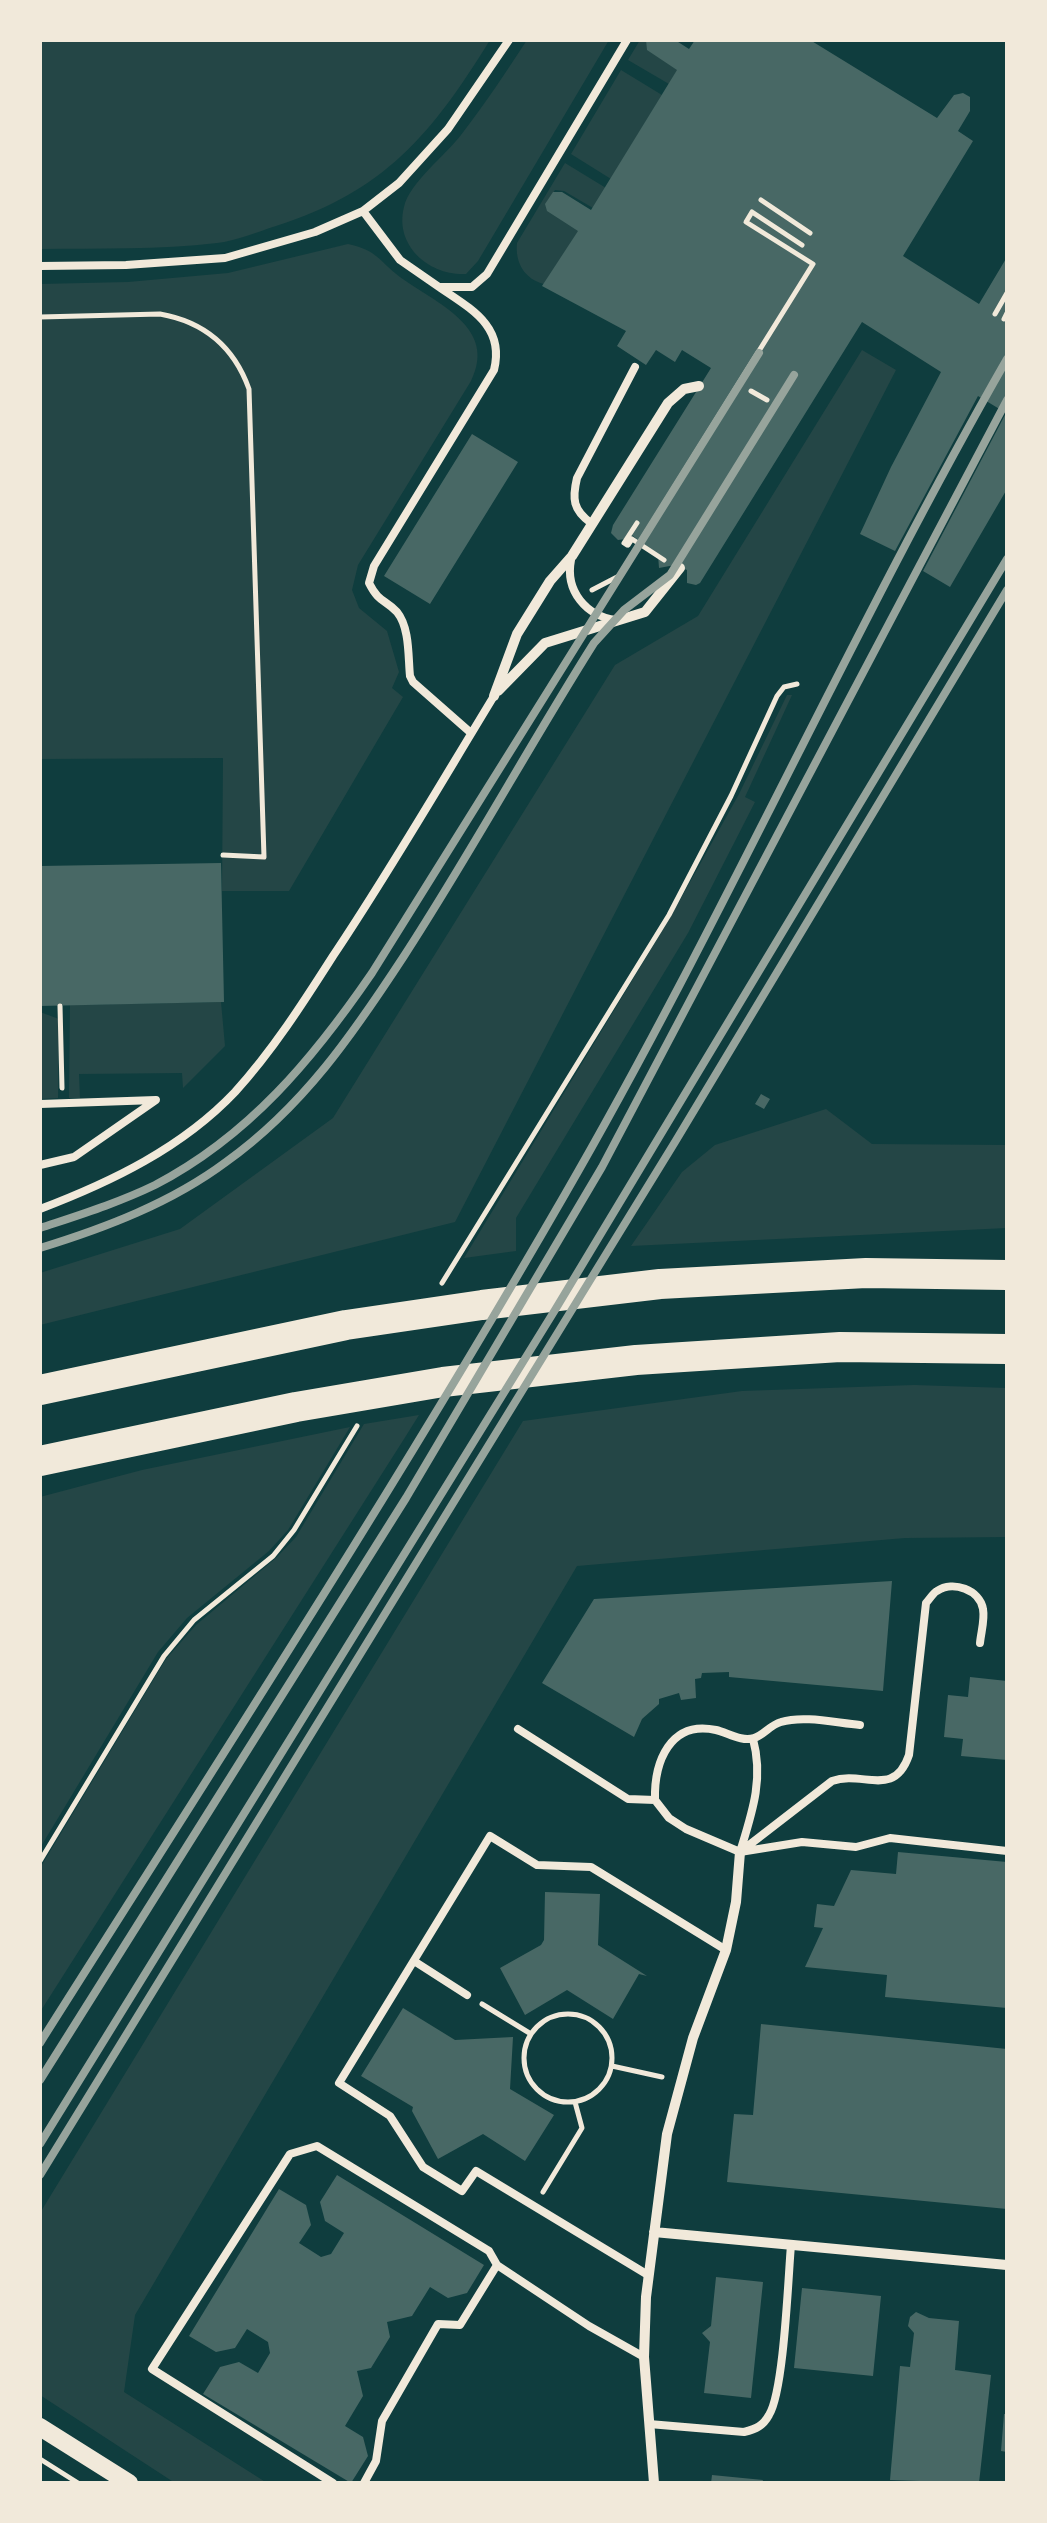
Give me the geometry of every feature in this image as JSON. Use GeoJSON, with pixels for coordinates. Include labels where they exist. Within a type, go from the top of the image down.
{"type":"FeatureCollection","features":[{"type":"Feature","properties":{"kind":"highway"},"geometry":{"type":"LineString","coordinates":[[40,1390],[346,1325],[660,1284],[866,1273],[1007,1275]]}},
{"type":"Feature","properties":{"kind":"highway"},"geometry":{"type":"LineString","coordinates":[[40,1461],[296,1407],[443,1382],[636,1360],[840,1347],[1007,1348]]}},
{"type":"Feature","properties":{"kind":"street"},"geometry":{"type":"LineString","coordinates":[[494,696],[517,634],[550,581],[572,556],[668,403],[684,388],[699,386]]}},
{"type":"Feature","properties":{"kind":"street"},"geometry":{"type":"LineString","coordinates":[[494,696],[545,643],[646,612],[674,566]]}},
{"type":"Feature","properties":{"kind":"street"},"geometry":{"type":"LineString","coordinates":[[654,2483],[644,2357],[648,2276],[667,2134],[680,2081],[726,1950],[736,1902],[740,1852]]}},
{"type":"Feature","properties":{"kind":"street"},"geometry":{"type":"LineString","coordinates":[[654,2232],[1007,2265]]}},
{"type":"Feature","properties":{"kind":"street"},"geometry":{"type":"LineString","coordinates":[[40,2427],[129,2483]]}},
{"type":"Feature","properties":{"kind":"lane"},"geometry":{"type":"LineString","coordinates":[[40,266],[225,258],[315,232],[363,211],[398,183],[448,129],[509,40]]}},
{"type":"Feature","properties":{"kind":"lane"},"geometry":{"type":"LineString","coordinates":[[439,287],[472,287],[487,274],[627,40]]}},
{"type":"Feature","properties":{"kind":"lane"},"geometry":{"type":"LineString","coordinates":[[363,211],[400,260],[479,314],[492,333],[498,353],[494,370],[374,566],[369,583],[377,599],[398,613],[406,635],[413,682],[471,733]]}},
{"type":"Feature","properties":{"kind":"lane"},"geometry":{"type":"LineString","coordinates":[[592,523],[579,514],[572,496],[577,478],[635,367]]}},
{"type":"Feature","properties":{"kind":"lane"},"geometry":{"type":"LineString","coordinates":[[572,556],[569,572],[578,598],[597,616],[623,622]]}},
{"type":"Feature","properties":{"kind":"lane"},"geometry":{"type":"LineString","coordinates":[[40,1209],[95,1188],[146,1161],[233,1094],[278,1040],[385,877],[494,696]]}},
{"type":"Feature","properties":{"kind":"lane"},"geometry":{"type":"LineString","coordinates":[[40,1104],[156,1100],[74,1157],[40,1165]]}},
{"type":"Feature","properties":{"kind":"lane"},"geometry":{"type":"LineString","coordinates":[[740,1852],[832,1781],[883,1780],[896,1777],[904,1768],[909,1755],[926,1603],[936,1591],[962,1587],[974,1594],[984,1613],[980,1642]]}},
{"type":"Feature","properties":{"kind":"lane"},"geometry":{"type":"LineString","coordinates":[[860,1725],[782,1721],[753,1739],[696,1729],[677,1736],[661,1755],[654,1782],[655,1800],[669,1818],[686,1829],[740,1852],[802,1842],[856,1847],[890,1838],[1007,1851]]}},
{"type":"Feature","properties":{"kind":"lane"},"geometry":{"type":"LineString","coordinates":[[518,1728],[628,1799],[655,1800]]}},
{"type":"Feature","properties":{"kind":"lane"},"geometry":{"type":"LineString","coordinates":[[740,1852],[758,1790],[758,1757],[753,1739]]}},
{"type":"Feature","properties":{"kind":"lane"},"geometry":{"type":"LineString","coordinates":[[648,2276],[476,2171],[462,2192],[424,2167],[390,2116],[339,2083],[490,1836],[538,1864],[592,1868],[726,1950]]}},
{"type":"Feature","properties":{"kind":"lane"},"geometry":{"type":"LineString","coordinates":[[414,1961],[468,1995]]}},
{"type":"Feature","properties":{"kind":"lane"},"geometry":{"type":"LineString","coordinates":[[333,2483],[152,2369],[290,2154],[317,2146],[489,2251],[497,2265],[644,2357]]}},
{"type":"Feature","properties":{"kind":"lane"},"geometry":{"type":"LineString","coordinates":[[650,2424],[744,2432],[759,2428],[768,2418],[777,2388],[792,2244]]}},
{"type":"Feature","properties":{"kind":"lane"},"geometry":{"type":"LineString","coordinates":[[364,2483],[376,2461],[382,2421],[438,2324],[460,2325],[497,2265]]}},
{"type":"Feature","properties":{"kind":"path"},"geometry":{"type":"LineString","coordinates":[[761,200],[810,233]]}},
{"type":"Feature","properties":{"kind":"path"},"geometry":{"type":"LineString","coordinates":[[578,598],[619,576],[813,264],[746,222],[752,212],[802,244]]}},
{"type":"Feature","properties":{"kind":"path"},"geometry":{"type":"LineString","coordinates":[[995,314],[1007,294]]}},
{"type":"Feature","properties":{"kind":"path"},"geometry":{"type":"LineString","coordinates":[[40,316],[177,317],[222,342],[250,389],[264,857],[222,855]]}},
{"type":"Feature","properties":{"kind":"path"},"geometry":{"type":"LineString","coordinates":[[752,391],[767,400]]}},
{"type":"Feature","properties":{"kind":"path"},"geometry":{"type":"LineString","coordinates":[[637,523],[624,542],[627,545],[631,540],[628,538],[625,542],[628,544],[632,539],[674,566]]}},
{"type":"Feature","properties":{"kind":"path"},"geometry":{"type":"LineString","coordinates":[[436,1292],[669,915],[777,696],[784,687],[797,684]]}},
{"type":"Feature","properties":{"kind":"path"},"geometry":{"type":"LineString","coordinates":[[60,1006],[63,1104]]}},
{"type":"Feature","properties":{"kind":"path"},"geometry":{"type":"LineString","coordinates":[[40,1861],[164,1656],[194,1620],[274,1556],[294,1530],[365,1411]]}},
{"type":"Feature","properties":{"kind":"path"},"geometry":{"type":"LineString","coordinates":[[468,1995],[530,2034]]}},
{"type":"Feature","properties":{"kind":"path"},"geometry":{"type":"LineString","coordinates":[[564,2014],[590,2020],[608,2039],[612,2066],[600,2090],[575,2102],[550,2099],[531,2082],[524,2059],[530,2034],[540,2024],[564,2014]]}},
{"type":"Feature","properties":{"kind":"path"},"geometry":{"type":"LineString","coordinates":[[612,2066],[680,2081]]}},
{"type":"Feature","properties":{"kind":"path"},"geometry":{"type":"LineString","coordinates":[[534,2206],[582,2128],[575,2102]]}},
{"type":"Feature","properties":{"kind":"path"},"geometry":{"type":"LineString","coordinates":[[40,2459],[78,2483]]}},
{"type":"Feature","properties":{"kind":"shaded area"},"geometry":{"type":"Polygon","coordinates":[[[40,40],[490,40],[447,104],[402,156],[347,196],[314,212],[217,243],[40,249],[40,40]]]}},
{"type":"Feature","properties":{"kind":"shaded area"},"geometry":{"type":"Polygon","coordinates":[[[527,40],[609,40],[478,261],[466,274],[440,270],[418,256],[404,234],[402,221],[407,198],[470,123],[527,40]]]}},
{"type":"Feature","properties":{"kind":"shaded area"},"geometry":{"type":"Polygon","coordinates":[[[640,40],[648,40],[679,68],[669,84],[628,60],[640,40]]]}},
{"type":"Feature","properties":{"kind":"shaded area"},"geometry":{"type":"Polygon","coordinates":[[[621,70],[662,95],[611,179],[571,154],[621,70]]]}},
{"type":"Feature","properties":{"kind":"shaded area"},"geometry":{"type":"Polygon","coordinates":[[[565,163],[606,188],[593,208],[564,191],[555,190],[547,202],[580,229],[544,284],[522,269],[517,243],[565,163]]]}},
{"type":"Feature","properties":{"kind":"shaded area"},"geometry":{"type":"Polygon","coordinates":[[[348,244],[372,253],[460,319],[476,346],[477,362],[471,381],[358,565],[352,590],[359,608],[387,631],[399,672],[392,688],[403,697],[289,891],[222,891],[223,758],[40,759],[40,284],[128,282],[228,273],[348,244]]]}},
{"type":"Feature","properties":{"kind":"shaded area"},"geometry":{"type":"Polygon","coordinates":[[[862,350],[896,370],[455,1222],[40,1325],[40,1273],[180,1229],[333,1118],[615,665],[698,616],[862,350]]]}},
{"type":"Feature","properties":{"kind":"shaded area"},"geometry":{"type":"Polygon","coordinates":[[[787,695],[792,695],[745,797],[755,802],[688,933],[516,1218],[516,1251],[464,1258],[670,918],[739,794],[787,695]]]}},
{"type":"Feature","properties":{"kind":"shaded area"},"geometry":{"type":"Polygon","coordinates":[[[221,1002],[225,1046],[183,1088],[182,1073],[79,1074],[80,1098],[69,1098],[70,1005],[221,1002]]]}},
{"type":"Feature","properties":{"kind":"shaded area"},"geometry":{"type":"Polygon","coordinates":[[[40,1012],[59,1019],[58,1098],[40,1099],[40,1012]]]}},
{"type":"Feature","properties":{"kind":"shaded area"},"geometry":{"type":"Polygon","coordinates":[[[826,1109],[872,1144],[1007,1145],[1007,1228],[631,1246],[682,1172],[715,1145],[826,1109]]]}},
{"type":"Feature","properties":{"kind":"shaded area"},"geometry":{"type":"Polygon","coordinates":[[[914,1385],[1007,1388],[1007,1537],[905,1538],[577,1566],[135,2315],[124,2392],[267,2483],[175,2483],[40,2395],[40,2213],[523,1421],[742,1391],[914,1385]]]}},
{"type":"Feature","properties":{"kind":"shaded area"},"geometry":{"type":"Polygon","coordinates":[[[419,1415],[40,2012],[40,1868],[166,1659],[196,1625],[296,1537],[364,1424],[419,1415]]]}},
{"type":"Feature","properties":{"kind":"shaded area"},"geometry":{"type":"Polygon","coordinates":[[[350,1427],[288,1530],[269,1551],[187,1618],[158,1652],[40,1848],[40,1497],[142,1470],[350,1427]]]}},
{"type":"Feature","properties":{"kind":"building"},"geometry":{"type":"Polygon","coordinates":[[[646,40],[675,40],[689,49],[695,40],[810,40],[937,118],[954,95],[963,93],[970,97],[970,111],[958,131],[973,141],[903,256],[979,304],[1007,257],[1007,489],[950,587],[923,571],[1006,413],[978,396],[895,551],[860,534],[941,372],[862,322],[700,583],[687,583],[687,570],[675,565],[659,568],[658,555],[629,533],[626,539],[618,540],[611,533],[711,368],[682,350],[675,362],[656,350],[646,365],[617,346],[626,331],[542,286],[578,231],[547,211],[545,204],[553,192],[562,192],[591,210],[677,70],[647,50],[646,40]]]}},
{"type":"Feature","properties":{"kind":"building"},"geometry":{"type":"Polygon","coordinates":[[[472,434],[518,462],[430,604],[384,576],[472,434]]]}},
{"type":"Feature","properties":{"kind":"building"},"geometry":{"type":"Polygon","coordinates":[[[221,863],[224,1002],[40,1006],[40,866],[221,863]]]}},
{"type":"Feature","properties":{"kind":"building"},"geometry":{"type":"Polygon","coordinates":[[[761,1094],[770,1099],[764,1109],[755,1104],[761,1094]]]}},
{"type":"Feature","properties":{"kind":"building"},"geometry":{"type":"Polygon","coordinates":[[[892,1581],[883,1691],[729,1677],[729,1672],[702,1673],[701,1678],[695,1679],[696,1698],[681,1700],[679,1693],[659,1699],[659,1704],[642,1719],[634,1737],[542,1683],[594,1599],[892,1581]]]}},
{"type":"Feature","properties":{"kind":"building"},"geometry":{"type":"Polygon","coordinates":[[[970,1677],[1007,1681],[1007,1760],[961,1756],[963,1739],[944,1737],[948,1695],[968,1697],[970,1677]]]}},
{"type":"Feature","properties":{"kind":"building"},"geometry":{"type":"Polygon","coordinates":[[[898,1852],[1007,1862],[1007,2008],[885,1997],[887,1975],[805,1967],[823,1928],[814,1927],[817,1904],[834,1906],[851,1870],[896,1874],[898,1852]]]}},
{"type":"Feature","properties":{"kind":"building"},"geometry":{"type":"Polygon","coordinates":[[[545,1892],[600,1894],[598,1945],[647,1976],[639,1974],[613,2019],[567,1990],[525,2015],[500,1968],[544,1940],[545,1892]]]}},
{"type":"Feature","properties":{"kind":"building"},"geometry":{"type":"Polygon","coordinates":[[[403,2008],[455,2040],[513,2037],[510,2089],[554,2115],[525,2161],[483,2134],[438,2159],[413,2107],[361,2076],[403,2008]]]}},
{"type":"Feature","properties":{"kind":"building"},"geometry":{"type":"Polygon","coordinates":[[[761,2024],[1007,2049],[1007,2209],[727,2182],[734,2114],[753,2115],[761,2024]]]}},
{"type":"Feature","properties":{"kind":"building"},"geometry":{"type":"Polygon","coordinates":[[[337,2175],[484,2265],[467,2293],[448,2298],[430,2287],[412,2316],[387,2322],[390,2337],[371,2368],[357,2371],[363,2396],[345,2426],[363,2437],[368,2456],[351,2483],[203,2394],[220,2367],[239,2362],[258,2373],[270,2353],[268,2342],[247,2329],[235,2348],[216,2352],[189,2336],[279,2189],[306,2205],[311,2225],[299,2243],[321,2257],[331,2254],[344,2233],[325,2221],[320,2202],[337,2175]]]}},
{"type":"Feature","properties":{"kind":"building"},"geometry":{"type":"Polygon","coordinates":[[[716,2277],[763,2282],[751,2398],[704,2393],[710,2342],[702,2333],[711,2326],[716,2277]]]}},
{"type":"Feature","properties":{"kind":"building"},"geometry":{"type":"Polygon","coordinates":[[[802,2288],[881,2296],[873,2376],[794,2368],[802,2288]]]}},
{"type":"Feature","properties":{"kind":"building"},"geometry":{"type":"Polygon","coordinates":[[[916,2312],[929,2318],[959,2321],[955,2370],[991,2375],[979,2483],[890,2480],[900,2366],[910,2367],[914,2333],[908,2326],[916,2312]]]}},
{"type":"Feature","properties":{"kind":"building"},"geometry":{"type":"Polygon","coordinates":[[[1007,2414],[1007,2452],[1001,2451],[1007,2414]]]}},
{"type":"Feature","properties":{"kind":"building"},"geometry":{"type":"Polygon","coordinates":[[[712,2475],[763,2480],[711,2483],[712,2475]]]}},
{"type":"Feature","properties":{"kind":"railway"},"geometry":{"type":"LineString","coordinates":[[40,1228],[127,1197],[189,1165],[277,1093],[326,1036],[372,973],[759,353]]}},
{"type":"Feature","properties":{"kind":"railway"},"geometry":{"type":"LineString","coordinates":[[40,2043],[372,1517],[564,1196],[678,989],[894,567],[1007,359]]}},
{"type":"Feature","properties":{"kind":"railway"},"geometry":{"type":"LineString","coordinates":[[40,1248],[113,1223],[205,1177],[254,1141],[325,1068],[404,956],[594,643],[624,610],[670,575],[794,375]]}},
{"type":"Feature","properties":{"kind":"railway"},"geometry":{"type":"LineString","coordinates":[[40,2080],[406,1498],[602,1167],[1007,400]]}},
{"type":"Feature","properties":{"kind":"railway"},"geometry":{"type":"LineString","coordinates":[[40,2144],[555,1310],[1007,559]]}},
{"type":"Feature","properties":{"kind":"railway"},"geometry":{"type":"LineString","coordinates":[[40,2175],[675,1142],[1007,590]]}}]}
